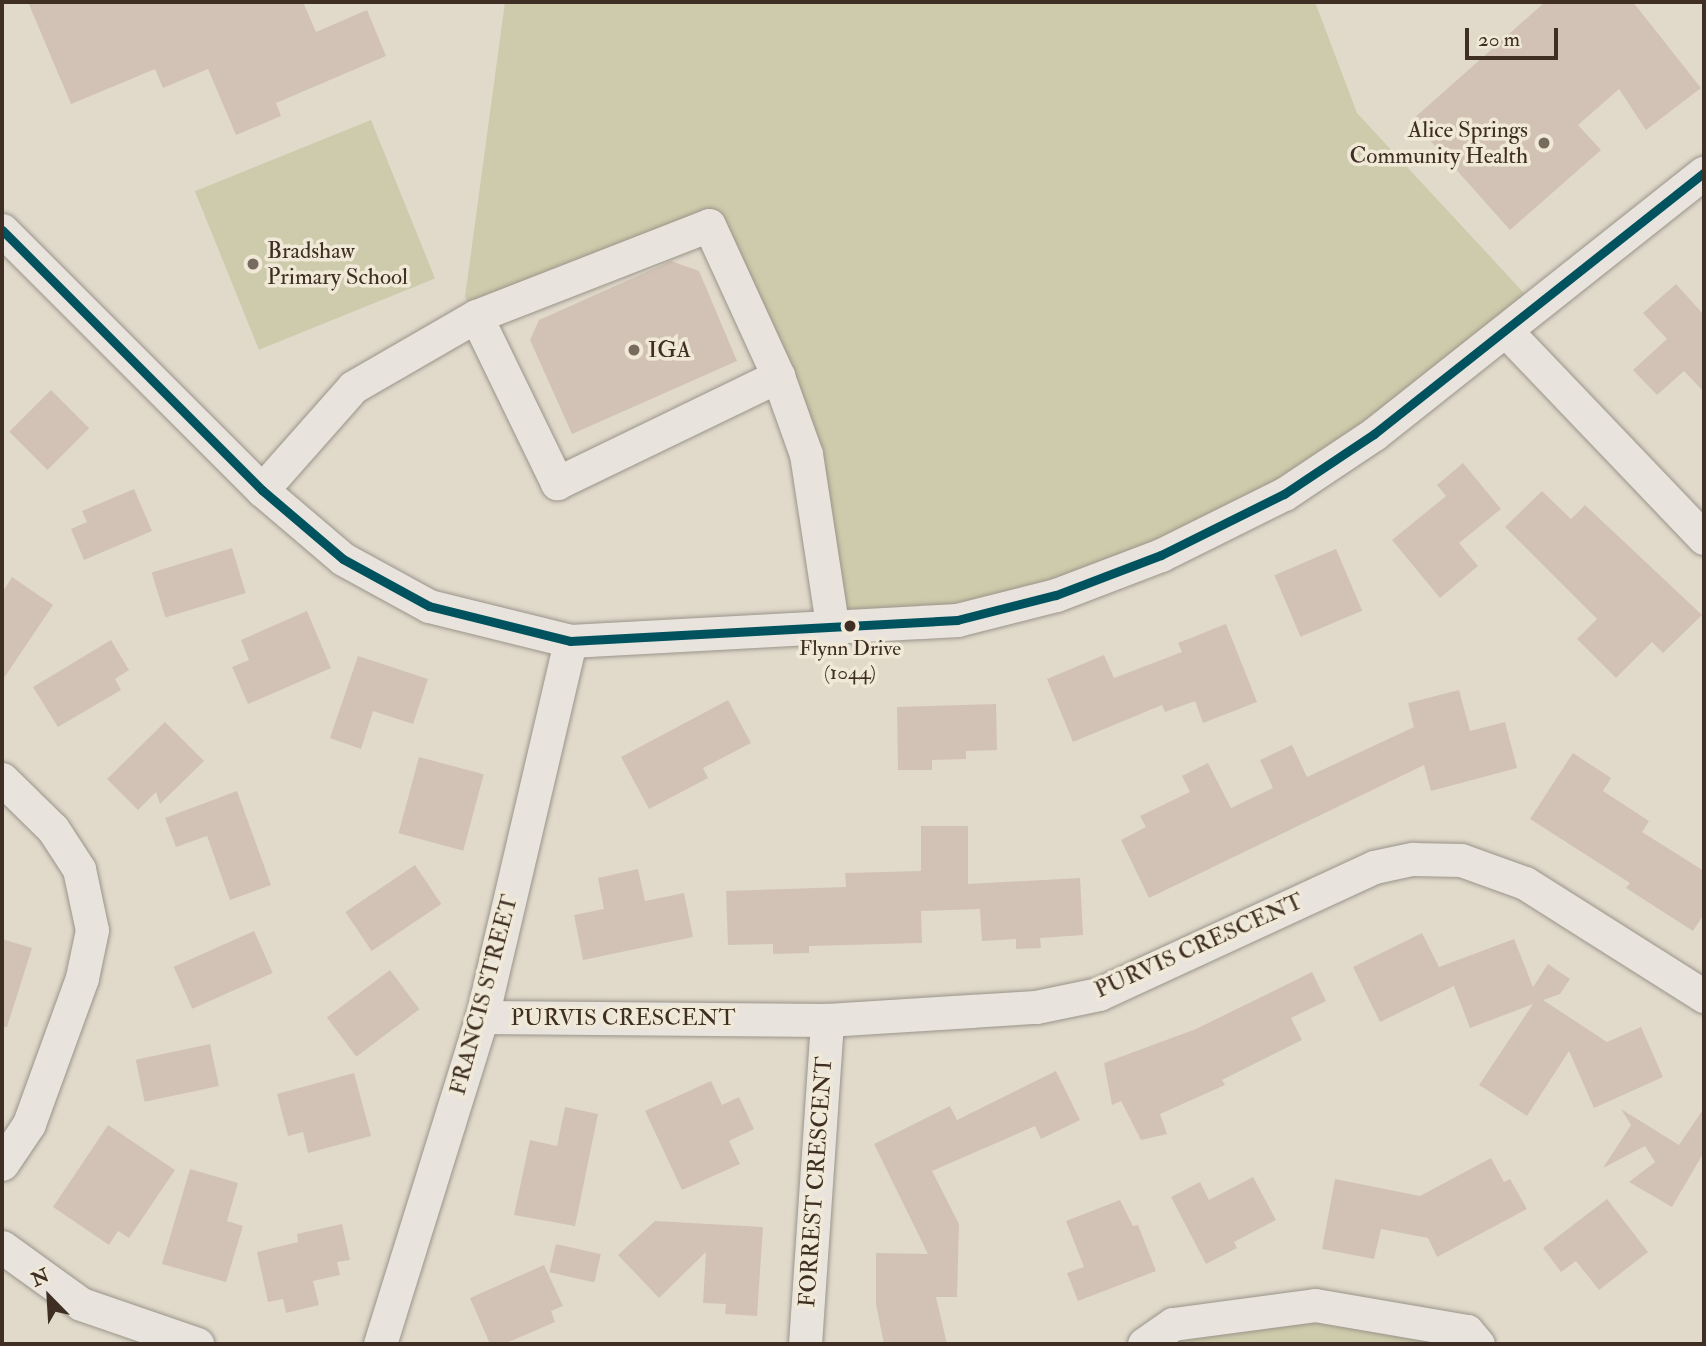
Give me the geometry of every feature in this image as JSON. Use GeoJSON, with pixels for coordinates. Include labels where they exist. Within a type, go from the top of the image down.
{"type":"FeatureCollection","features":[{"type":"Feature","properties":{"kind":"street"},"geometry":{"type":"LineString","coordinates":[[2,230],[262,491],[343,559],[429,606],[570,641],[832,630],[957,620],[1056,594],[1161,555],[1284,494],[1374,434],[1507,332],[1704,172]]}},
{"type":"Feature","properties":{"kind":"street"},"geometry":{"type":"LineString","coordinates":[[262,491],[354,387],[476,316],[709,225],[778,376],[806,454],[832,630]]}},
{"type":"Feature","properties":{"kind":"street"},"geometry":{"type":"LineString","coordinates":[[476,316],[557,483],[778,376]]}},
{"type":"Feature","properties":{"kind":"street"},"geometry":{"type":"LineString","coordinates":[[1507,332],[1704,538]]}},
{"type":"Feature","properties":{"kind":"street","name":"FRANCIS STREET"},"geometry":{"type":"LineString","coordinates":[[380,1344],[482,1017],[570,641]]}},
{"type":"Feature","properties":{"kind":"street"},"geometry":{"type":"LineString","coordinates":[[2,779],[53,830],[79,869],[92,930],[82,978],[29,1125],[2,1164]]}},
{"type":"Feature","properties":{"kind":"street","name":"PURVIS CRESCENT"},"geometry":{"type":"LineString","coordinates":[[482,1017],[827,1020],[1036,1007],[1100,995],[1374,867],[1413,859],[1461,860],[1525,883],[1704,996]]}},
{"type":"Feature","properties":{"kind":"street","name":"FORREST CRESCENT"},"geometry":{"type":"LineString","coordinates":[[805,1344],[827,1020]]}},
{"type":"Feature","properties":{"kind":"street"},"geometry":{"type":"LineString","coordinates":[[2,1247],[81,1304],[197,1344]]}},
{"type":"Feature","properties":{"kind":"street"},"geometry":{"type":"LineString","coordinates":[[1144,1344],[1174,1324],[1315,1305],[1467,1331],[1478,1344]]}},
{"type":"Feature","properties":{"kind":"shaded area"},"geometry":{"type":"Polygon","coordinates":[[[505,2],[1315,2],[1357,113],[1537,307],[1374,434],[1056,595],[833,630],[806,454],[709,225],[476,316],[465,297],[505,2]]]}},
{"type":"Feature","properties":{"kind":"shaded area"},"geometry":{"type":"Polygon","coordinates":[[[371,120],[435,279],[259,350],[195,191],[371,120]]]}},
{"type":"Feature","properties":{"kind":"shaded area"},"geometry":{"type":"Polygon","coordinates":[[[1315,1305],[1478,1344],[1144,1344],[1315,1305]]]}},
{"type":"Feature","properties":{"kind":"building"},"geometry":{"type":"Polygon","coordinates":[[[28,2],[303,2],[316,32],[367,10],[386,56],[276,103],[281,116],[236,135],[208,69],[163,88],[155,69],[71,104],[28,2]]]}},
{"type":"Feature","properties":{"kind":"building"},"geometry":{"type":"Polygon","coordinates":[[[1545,2],[1633,2],[1701,88],[1646,130],[1619,89],[1578,125],[1601,150],[1510,230],[1412,120],[1545,2]]]}},
{"type":"Feature","properties":{"kind":"building","name":"IGA"},"geometry":{"type":"Polygon","coordinates":[[[671,261],[699,271],[737,361],[572,434],[530,340],[539,320],[671,261]]]}},
{"type":"Feature","properties":{"kind":"building"},"geometry":{"type":"Polygon","coordinates":[[[1676,284],[1704,315],[1704,392],[1684,371],[1657,395],[1633,370],[1667,339],[1643,313],[1676,284]]]}},
{"type":"Feature","properties":{"kind":"building"},"geometry":{"type":"Polygon","coordinates":[[[51,390],[89,428],[47,470],[9,432],[51,390]]]}},
{"type":"Feature","properties":{"kind":"building"},"geometry":{"type":"Polygon","coordinates":[[[1463,463],[1501,509],[1459,543],[1478,566],[1440,598],[1392,540],[1446,496],[1437,485],[1463,463]]]}},
{"type":"Feature","properties":{"kind":"building"},"geometry":{"type":"Polygon","coordinates":[[[134,489],[152,531],[84,560],[71,529],[87,522],[82,511],[134,489]]]}},
{"type":"Feature","properties":{"kind":"building"},"geometry":{"type":"Polygon","coordinates":[[[1542,491],[1571,519],[1585,505],[1702,615],[1663,653],[1652,642],[1616,678],[1577,639],[1597,619],[1505,527],[1542,491]]]}},
{"type":"Feature","properties":{"kind":"building"},"geometry":{"type":"Polygon","coordinates":[[[232,548],[246,593],[165,618],[152,573],[232,548]]]}},
{"type":"Feature","properties":{"kind":"building"},"geometry":{"type":"Polygon","coordinates":[[[1336,549],[1362,611],[1301,637],[1274,575],[1336,549]]]}},
{"type":"Feature","properties":{"kind":"building"},"geometry":{"type":"Polygon","coordinates":[[[12,577],[53,605],[2,681],[2,593],[12,577]]]}},
{"type":"Feature","properties":{"kind":"building"},"geometry":{"type":"Polygon","coordinates":[[[307,611],[331,668],[248,704],[232,667],[249,660],[241,640],[307,611]]]}},
{"type":"Feature","properties":{"kind":"building"},"geometry":{"type":"Polygon","coordinates":[[[1226,624],[1257,702],[1203,723],[1195,701],[1165,712],[1162,705],[1073,742],[1047,679],[1104,655],[1114,678],[1182,652],[1178,643],[1226,624]]]}},
{"type":"Feature","properties":{"kind":"building"},"geometry":{"type":"Polygon","coordinates":[[[111,640],[129,670],[115,679],[121,690],[58,727],[33,687],[111,640]]]}},
{"type":"Feature","properties":{"kind":"building"},"geometry":{"type":"Polygon","coordinates":[[[358,656],[428,679],[413,724],[373,711],[361,749],[330,738],[358,656]]]}},
{"type":"Feature","properties":{"kind":"building"},"geometry":{"type":"Polygon","coordinates":[[[1459,690],[1470,731],[1505,722],[1517,768],[1431,791],[1424,765],[1149,898],[1121,840],[1146,827],[1140,816],[1190,792],[1182,776],[1208,763],[1231,808],[1273,788],[1260,760],[1292,745],[1307,777],[1414,727],[1408,703],[1459,690]]]}},
{"type":"Feature","properties":{"kind":"building"},"geometry":{"type":"Polygon","coordinates":[[[728,700],[751,743],[703,768],[708,778],[649,809],[621,757],[728,700]]]}},
{"type":"Feature","properties":{"kind":"building"},"geometry":{"type":"Polygon","coordinates":[[[996,704],[997,750],[966,751],[966,759],[932,760],[932,770],[898,770],[897,707],[996,704]]]}},
{"type":"Feature","properties":{"kind":"building"},"geometry":{"type":"Polygon","coordinates":[[[165,722],[204,761],[160,804],[156,792],[138,810],[107,779],[165,722]]]}},
{"type":"Feature","properties":{"kind":"building"},"geometry":{"type":"Polygon","coordinates":[[[1573,753],[1611,778],[1603,791],[1649,821],[1642,832],[1704,871],[1704,914],[1693,931],[1626,888],[1630,883],[1530,819],[1573,753]]]}},
{"type":"Feature","properties":{"kind":"building"},"geometry":{"type":"Polygon","coordinates":[[[419,757],[484,774],[463,851],[399,833],[419,757]]]}},
{"type":"Feature","properties":{"kind":"building"},"geometry":{"type":"Polygon","coordinates":[[[237,791],[271,885],[230,900],[207,836],[176,847],[165,818],[237,791]]]}},
{"type":"Feature","properties":{"kind":"building"},"geometry":{"type":"Polygon","coordinates":[[[921,826],[968,826],[968,884],[1080,878],[1083,935],[1040,938],[1041,948],[1016,949],[1016,939],[982,941],[980,909],[921,911],[922,943],[809,946],[809,953],[773,954],[773,944],[728,945],[726,891],[846,887],[845,873],[921,871],[921,826]]]}},
{"type":"Feature","properties":{"kind":"building"},"geometry":{"type":"Polygon","coordinates":[[[415,865],[441,904],[372,951],[345,912],[415,865]]]}},
{"type":"Feature","properties":{"kind":"building"},"geometry":{"type":"Polygon","coordinates":[[[638,869],[645,901],[684,893],[693,937],[583,960],[574,915],[604,909],[598,878],[638,869]]]}},
{"type":"Feature","properties":{"kind":"building"},"geometry":{"type":"Polygon","coordinates":[[[254,931],[273,973],[192,1009],[174,967],[254,931]]]}},
{"type":"Feature","properties":{"kind":"building"},"geometry":{"type":"Polygon","coordinates":[[[1422,933],[1439,967],[1514,939],[1533,987],[1548,964],[1570,979],[1560,994],[1543,1000],[1607,1042],[1641,1027],[1663,1077],[1594,1108],[1569,1051],[1527,1116],[1479,1085],[1533,1004],[1470,1028],[1454,986],[1380,1022],[1353,967],[1422,933]]]}},
{"type":"Feature","properties":{"kind":"building"},"geometry":{"type":"Polygon","coordinates":[[[2,939],[32,948],[7,1027],[2,1027],[2,939]]]}},
{"type":"Feature","properties":{"kind":"building"},"geometry":{"type":"Polygon","coordinates":[[[390,970],[419,1009],[356,1057],[327,1018],[390,970]]]}},
{"type":"Feature","properties":{"kind":"building"},"geometry":{"type":"Polygon","coordinates":[[[1312,972],[1326,1001],[1291,1018],[1302,1040],[1222,1080],[1225,1085],[1160,1114],[1167,1134],[1141,1140],[1121,1101],[1112,1105],[1104,1063],[1196,1029],[1312,972]]]}},
{"type":"Feature","properties":{"kind":"building"},"geometry":{"type":"Polygon","coordinates":[[[210,1044],[219,1086],[145,1102],[136,1060],[210,1044]]]}},
{"type":"Feature","properties":{"kind":"building"},"geometry":{"type":"Polygon","coordinates":[[[1056,1071],[1080,1120],[1041,1139],[1035,1126],[932,1171],[959,1224],[957,1297],[936,1297],[947,1344],[884,1344],[876,1304],[876,1253],[928,1254],[874,1144],[950,1106],[957,1120],[1056,1071]]]}},
{"type":"Feature","properties":{"kind":"building"},"geometry":{"type":"Polygon","coordinates":[[[354,1073],[371,1136],[308,1153],[303,1132],[288,1136],[277,1094],[354,1073]]]}},
{"type":"Feature","properties":{"kind":"building"},"geometry":{"type":"Polygon","coordinates":[[[711,1081],[722,1105],[739,1097],[754,1129],[729,1141],[740,1164],[682,1190],[645,1111],[711,1081]]]}},
{"type":"Feature","properties":{"kind":"building"},"geometry":{"type":"Polygon","coordinates":[[[565,1107],[598,1114],[575,1226],[514,1215],[530,1140],[557,1146],[565,1107]]]}},
{"type":"Feature","properties":{"kind":"building"},"geometry":{"type":"Polygon","coordinates":[[[1704,1108],[1704,1152],[1672,1207],[1629,1182],[1655,1162],[1645,1146],[1603,1168],[1631,1125],[1621,1109],[1679,1145],[1704,1108]]]}},
{"type":"Feature","properties":{"kind":"building"},"geometry":{"type":"Polygon","coordinates":[[[108,1125],[175,1170],[129,1238],[118,1231],[109,1245],[53,1207],[108,1125]]]}},
{"type":"Feature","properties":{"kind":"building"},"geometry":{"type":"Polygon","coordinates":[[[1491,1158],[1504,1182],[1510,1179],[1527,1209],[1437,1257],[1428,1238],[1381,1229],[1374,1259],[1322,1249],[1335,1179],[1420,1196],[1491,1158]]]}},
{"type":"Feature","properties":{"kind":"building"},"geometry":{"type":"Polygon","coordinates":[[[190,1169],[238,1183],[227,1221],[243,1226],[226,1282],[162,1264],[190,1169]]]}},
{"type":"Feature","properties":{"kind":"building"},"geometry":{"type":"Polygon","coordinates":[[[1253,1177],[1276,1220],[1234,1242],[1237,1248],[1206,1264],[1171,1197],[1200,1182],[1209,1200],[1253,1177]]]}},
{"type":"Feature","properties":{"kind":"building"},"geometry":{"type":"Polygon","coordinates":[[[1607,1199],[1648,1252],[1599,1290],[1576,1261],[1561,1272],[1543,1248],[1607,1199]]]}},
{"type":"Feature","properties":{"kind":"building"},"geometry":{"type":"Polygon","coordinates":[[[1120,1200],[1133,1226],[1138,1225],[1156,1271],[1078,1301],[1067,1273],[1084,1267],[1066,1221],[1120,1200]]]}},
{"type":"Feature","properties":{"kind":"building"},"geometry":{"type":"Polygon","coordinates":[[[655,1221],[763,1227],[757,1316],[725,1314],[726,1304],[703,1303],[706,1252],[659,1298],[618,1255],[655,1221]]]}},
{"type":"Feature","properties":{"kind":"building"},"geometry":{"type":"Polygon","coordinates":[[[342,1224],[350,1260],[337,1262],[340,1275],[313,1281],[319,1305],[286,1313],[283,1299],[268,1302],[257,1252],[298,1242],[297,1234],[342,1224]]]}},
{"type":"Feature","properties":{"kind":"building"},"geometry":{"type":"Polygon","coordinates":[[[556,1244],[601,1254],[594,1283],[549,1272],[556,1244]]]}},
{"type":"Feature","properties":{"kind":"building"},"geometry":{"type":"Polygon","coordinates":[[[544,1265],[563,1306],[551,1311],[555,1322],[504,1344],[490,1344],[470,1298],[544,1265]]]}},
{"type":"Feature","properties":{"kind":"transit line"},"geometry":{"type":"LineString","coordinates":[[2,230],[262,490],[343,559],[429,606],[570,641],[957,620],[1056,595],[1161,555],[1284,494],[1374,434],[1704,172]]}},
{"type":"Feature","properties":{"kind":"place","name":"Alice Springs Community Health"},"geometry":{"type":"Point","coordinates":[1544,143]}},
{"type":"Feature","properties":{"kind":"place","name":"Bradshaw Primary School"},"geometry":{"type":"Point","coordinates":[253,264]}},
{"type":"Feature","properties":{"kind":"place","name":"IGA"},"geometry":{"type":"Point","coordinates":[634,350]}},
{"type":"Feature","properties":{"kind":"place","name":"Flynn Drive (1044)"},"geometry":{"type":"Point","coordinates":[850,626]}}]}
